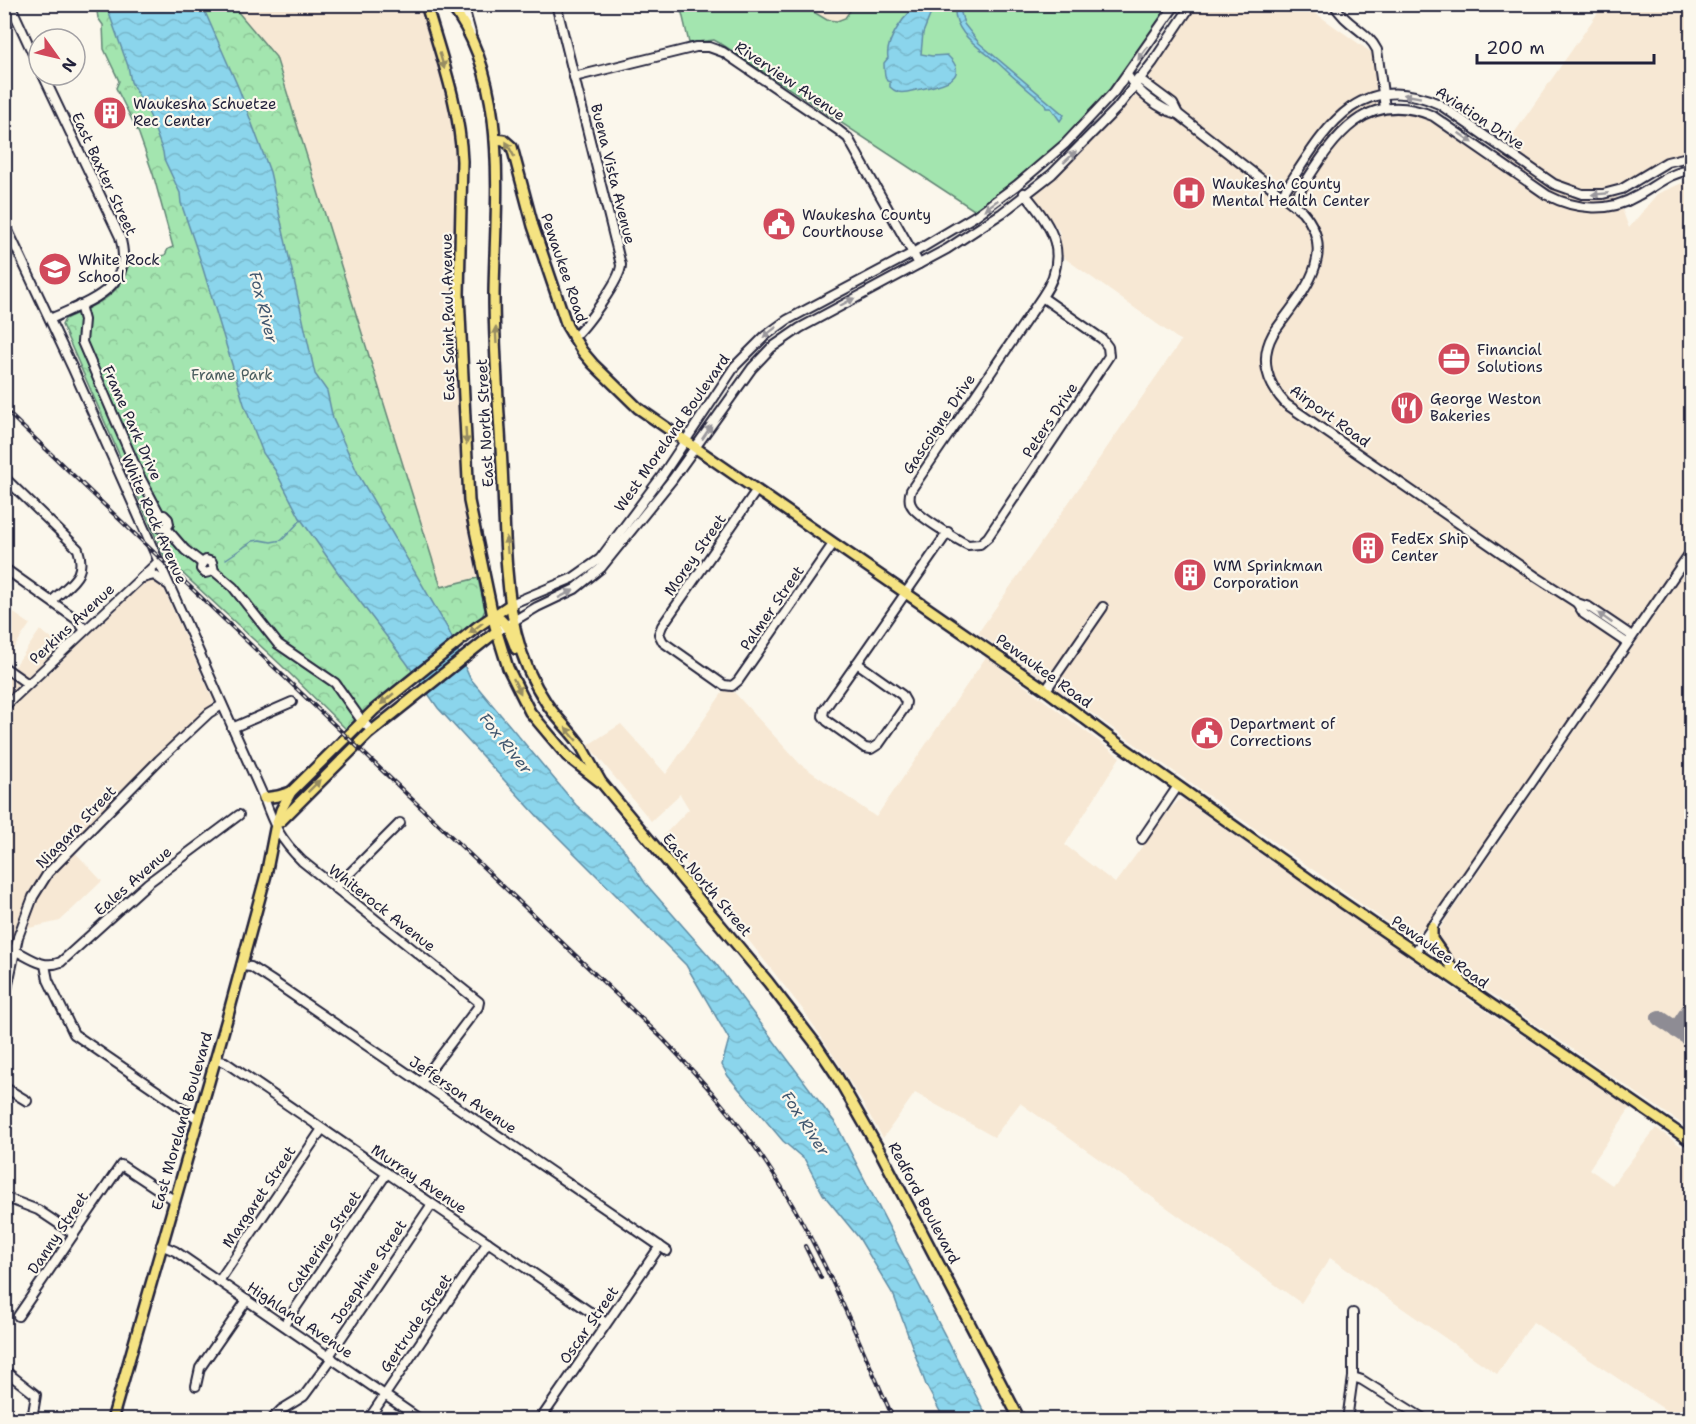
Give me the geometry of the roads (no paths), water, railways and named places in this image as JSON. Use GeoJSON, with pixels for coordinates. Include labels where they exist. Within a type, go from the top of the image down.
{"type":"FeatureCollection","features":[{"type":"Feature","properties":{"kind":"main road","name":"East Saint Paul Avenue"},"geometry":{"type":"LineString","coordinates":[[426,4],[456,108],[461,140],[459,294],[469,501],[501,623]]}},
{"type":"Feature","properties":{"kind":"main road","name":"East North Street"},"geometry":{"type":"LineString","coordinates":[[450,4],[473,40],[480,58],[495,139],[497,182],[494,297],[511,604],[501,623],[504,654],[530,712],[567,756],[601,782]]}},
{"type":"Feature","properties":{"kind":"main road","name":"Pewaukee Road"},"geometry":{"type":"LineString","coordinates":[[495,139],[504,140],[512,147],[541,253],[573,338],[593,364],[638,408],[684,442],[1046,690],[1178,786],[1465,987],[1692,1142]]}},
{"type":"Feature","properties":{"kind":"main road","name":"West Moreland Boulevard"},"geometry":{"type":"LineString","coordinates":[[464,648],[501,623],[511,604]]}},
{"type":"Feature","properties":{"kind":"main road","name":"East North Street"},"geometry":{"type":"LineString","coordinates":[[501,623],[520,647],[535,683],[556,716],[580,745],[601,782],[788,1007]]}},
{"type":"Feature","properties":{"kind":"main road","name":"East Moreland Boulevard"},"geometry":{"type":"LineString","coordinates":[[112,1419],[215,1060],[266,875],[281,810],[291,792],[362,722],[501,623]]}},
{"type":"Feature","properties":{"kind":"main road"},"geometry":{"type":"LineString","coordinates":[[501,623],[527,681],[541,703],[556,716]]}},
{"type":"Feature","properties":{"kind":"main road"},"geometry":{"type":"LineString","coordinates":[[464,648],[493,646],[504,654]]}},
{"type":"Feature","properties":{"kind":"main road","name":"East Moreland Boulevard"},"geometry":{"type":"LineString","coordinates":[[275,829],[291,809],[329,771],[400,708],[418,684],[464,648]]}},
{"type":"Feature","properties":{"kind":"main road"},"geometry":{"type":"LineString","coordinates":[[321,762],[329,771]]}},
{"type":"Feature","properties":{"kind":"main road"},"geometry":{"type":"LineString","coordinates":[[264,798],[291,792]]}},
{"type":"Feature","properties":{"kind":"main road"},"geometry":{"type":"LineString","coordinates":[[1431,927],[1432,939],[1465,987]]}},
{"type":"Feature","properties":{"kind":"main road","name":"Redford Boulevard"},"geometry":{"type":"LineString","coordinates":[[788,1007],[835,1073],[865,1124],[1020,1419]]}},
{"type":"Feature","properties":{"kind":"street"},"geometry":{"type":"LineString","coordinates":[[10,4],[27,41]]}},
{"type":"Feature","properties":{"kind":"street","name":"East North Street"},"geometry":{"type":"LineString","coordinates":[[463,4],[473,40]]}},
{"type":"Feature","properties":{"kind":"street","name":"Buena Vista Avenue"},"geometry":{"type":"LineString","coordinates":[[556,4],[621,262],[621,270],[585,326],[573,338]]}},
{"type":"Feature","properties":{"kind":"street","name":"West Moreland Boulevard"},"geometry":{"type":"LineString","coordinates":[[511,604],[573,578],[600,559],[662,476],[735,366],[755,345],[787,320],[956,228],[1017,186],[1065,144],[1127,75],[1176,4]]}},
{"type":"Feature","properties":{"kind":"street","name":"West Moreland Boulevard"},"geometry":{"type":"LineString","coordinates":[[501,623],[564,596],[592,576],[608,560],[695,449],[752,368],[764,355],[800,328],[963,239],[1026,195],[1066,161],[1141,79],[1192,4]]}},
{"type":"Feature","properties":{"kind":"street"},"geometry":{"type":"LineString","coordinates":[[1334,4],[1341,17],[1374,44],[1377,50],[1385,108]]}},
{"type":"Feature","properties":{"kind":"street"},"geometry":{"type":"LineString","coordinates":[[1168,17],[1179,25]]}},
{"type":"Feature","properties":{"kind":"street","name":"Riverview Avenue"},"geometry":{"type":"LineString","coordinates":[[574,77],[696,47],[709,47],[723,52],[848,138],[919,264]]}},
{"type":"Feature","properties":{"kind":"street","name":"Airport Road"},"geometry":{"type":"LineString","coordinates":[[1127,75],[1141,79],[1173,104],[1178,114]]}},
{"type":"Feature","properties":{"kind":"street","name":"Airport Road"},"geometry":{"type":"LineString","coordinates":[[1127,75],[1135,86],[1167,111],[1178,114],[1302,211],[1312,226],[1318,242],[1318,255],[1312,276],[1268,345],[1266,371],[1273,390],[1286,404],[1576,603],[1589,607],[1632,636]]}},
{"type":"Feature","properties":{"kind":"street","name":"East Baxter Street"},"geometry":{"type":"LineString","coordinates":[[49,87],[123,247],[122,266],[114,284],[100,295],[50,319]]}},
{"type":"Feature","properties":{"kind":"street","name":"Aviation Drive"},"geometry":{"type":"LineString","coordinates":[[1282,195],[1333,122],[1351,107],[1385,95],[1407,94],[1428,99],[1554,184],[1582,194],[1604,194],[1626,188],[1667,162],[1692,156]]}},
{"type":"Feature","properties":{"kind":"street","name":"Aviation Drive"},"geometry":{"type":"LineString","coordinates":[[1292,204],[1341,133],[1352,122],[1385,108],[1412,108],[1432,116],[1557,200],[1580,207],[1611,206],[1631,200],[1667,176],[1692,170]]}},
{"type":"Feature","properties":{"kind":"street"},"geometry":{"type":"LineString","coordinates":[[1095,113],[1104,122]]}},
{"type":"Feature","properties":{"kind":"street"},"geometry":{"type":"LineString","coordinates":[[1318,141],[1329,148]]}},
{"type":"Feature","properties":{"kind":"street"},"geometry":{"type":"LineString","coordinates":[[1493,157],[1500,146]]}},
{"type":"Feature","properties":{"kind":"street"},"geometry":{"type":"LineString","coordinates":[[1522,177],[1529,166]]}},
{"type":"Feature","properties":{"kind":"street","name":"Gascoigne Drive"},"geometry":{"type":"LineString","coordinates":[[948,532],[913,508],[909,498],[911,490],[1042,297],[1054,276],[1057,263],[1056,246],[1047,222],[1017,186]]}},
{"type":"Feature","properties":{"kind":"street"},"geometry":{"type":"LineString","coordinates":[[1626,188],[1631,200]]}},
{"type":"Feature","properties":{"kind":"street","name":"White Rock Avenue"},"geometry":{"type":"LineString","coordinates":[[4,222],[50,319],[264,798],[275,829]]}},
{"type":"Feature","properties":{"kind":"street"},"geometry":{"type":"LineString","coordinates":[[956,228],[963,239]]}},
{"type":"Feature","properties":{"kind":"street","name":"Peters Drive"},"geometry":{"type":"LineString","coordinates":[[948,532],[970,545],[984,541],[1109,356],[1108,347],[1102,339],[1042,297]]}},
{"type":"Feature","properties":{"kind":"street","name":"Frame Park Drive"},"geometry":{"type":"LineString","coordinates":[[80,305],[84,320],[82,342],[160,515],[157,518],[157,525],[160,528],[166,528],[184,550],[202,563],[206,560],[212,562],[214,571],[233,587],[278,644],[334,683],[362,722],[372,731]]}},
{"type":"Feature","properties":{"kind":"street"},"geometry":{"type":"LineString","coordinates":[[755,345],[764,355]]}},
{"type":"Feature","properties":{"kind":"street"},"geometry":{"type":"LineString","coordinates":[[710,403],[721,411]]}},
{"type":"Feature","properties":{"kind":"street"},"geometry":{"type":"LineString","coordinates":[[4,477],[78,549],[82,561],[81,572],[52,601]]}},
{"type":"Feature","properties":{"kind":"street","name":"Morey Street"},"geometry":{"type":"LineString","coordinates":[[732,686],[724,685],[663,642],[659,636],[662,626],[756,491]]}},
{"type":"Feature","properties":{"kind":"street"},"geometry":{"type":"LineString","coordinates":[[856,663],[902,695],[906,702],[905,707],[879,744],[871,749],[866,748],[827,721],[824,710],[856,663],[948,532]]}},
{"type":"Feature","properties":{"kind":"street","name":"Palmer Street"},"geometry":{"type":"LineString","coordinates":[[732,686],[738,681],[833,544]]}},
{"type":"Feature","properties":{"kind":"street"},"geometry":{"type":"LineString","coordinates":[[1415,952],[1692,550]]}},
{"type":"Feature","properties":{"kind":"street","name":"Perkins Avenue"},"geometry":{"type":"LineString","coordinates":[[4,707],[158,562]]}},
{"type":"Feature","properties":{"kind":"street"},"geometry":{"type":"LineString","coordinates":[[4,568],[76,619],[85,630]]}},
{"type":"Feature","properties":{"kind":"street"},"geometry":{"type":"LineString","coordinates":[[133,586],[150,575],[158,577],[169,586]]}},
{"type":"Feature","properties":{"kind":"street","name":"Airport Road"},"geometry":{"type":"LineString","coordinates":[[1576,603],[1584,614],[1627,643]]}},
{"type":"Feature","properties":{"kind":"street"},"geometry":{"type":"LineString","coordinates":[[1046,690],[1103,607]]}},
{"type":"Feature","properties":{"kind":"street"},"geometry":{"type":"LineString","coordinates":[[4,668],[28,684]]}},
{"type":"Feature","properties":{"kind":"street"},"geometry":{"type":"LineString","coordinates":[[232,728],[292,702]]}},
{"type":"Feature","properties":{"kind":"street","name":"Niagara Street"},"geometry":{"type":"LineString","coordinates":[[4,1002],[15,950],[27,910],[48,873],[167,753],[209,713],[222,705]]}},
{"type":"Feature","properties":{"kind":"street"},"geometry":{"type":"LineString","coordinates":[[1142,838],[1178,786]]}},
{"type":"Feature","properties":{"kind":"street","name":"Eales Avenue"},"geometry":{"type":"LineString","coordinates":[[45,965],[54,965],[68,957],[148,883],[239,815]]}},
{"type":"Feature","properties":{"kind":"street"},"geometry":{"type":"LineString","coordinates":[[335,888],[400,823]]}},
{"type":"Feature","properties":{"kind":"street","name":"Whiterock Avenue"},"geometry":{"type":"LineString","coordinates":[[275,829],[302,861],[479,1002],[478,1007],[421,1082]]}},
{"type":"Feature","properties":{"kind":"street"},"geometry":{"type":"LineString","coordinates":[[4,946],[45,965],[48,980],[74,1034],[198,1119]]}},
{"type":"Feature","properties":{"kind":"street","name":"Jefferson Avenue"},"geometry":{"type":"LineString","coordinates":[[241,966],[251,967],[261,973],[663,1248]]}},
{"type":"Feature","properties":{"kind":"street","name":"Murray Avenue"},"geometry":{"type":"LineString","coordinates":[[215,1060],[225,1062],[606,1323]]}},
{"type":"Feature","properties":{"kind":"street"},"geometry":{"type":"LineString","coordinates":[[4,1087],[27,1101]]}},
{"type":"Feature","properties":{"kind":"street","name":"Margaret Street"},"geometry":{"type":"LineString","coordinates":[[219,1281],[322,1129]]}},
{"type":"Feature","properties":{"kind":"street","name":"Danny Street"},"geometry":{"type":"LineString","coordinates":[[18,1316],[121,1165],[174,1200]]}},
{"type":"Feature","properties":{"kind":"street","name":"Catherine Street"},"geometry":{"type":"LineString","coordinates":[[284,1326],[387,1173]]}},
{"type":"Feature","properties":{"kind":"street"},"geometry":{"type":"LineString","coordinates":[[4,1197],[38,1210],[74,1234]]}},
{"type":"Feature","properties":{"kind":"street","name":"Josephine Street"},"geometry":{"type":"LineString","coordinates":[[271,1419],[280,1410],[310,1390],[432,1204]]}},
{"type":"Feature","properties":{"kind":"street","name":"Gertrude Street"},"geometry":{"type":"LineString","coordinates":[[368,1419],[488,1242]]}},
{"type":"Feature","properties":{"kind":"street","name":"Highland Avenue"},"geometry":{"type":"LineString","coordinates":[[161,1245],[175,1251],[421,1419]]}},
{"type":"Feature","properties":{"kind":"street","name":"Oscar Street"},"geometry":{"type":"LineString","coordinates":[[540,1419],[606,1323],[663,1248]]}},
{"type":"Feature","properties":{"kind":"street"},"geometry":{"type":"LineString","coordinates":[[196,1386],[200,1368],[247,1300]]}},
{"type":"Feature","properties":{"kind":"street"},"geometry":{"type":"LineString","coordinates":[[1347,1419],[1353,1377],[1353,1313]]}},
{"type":"Feature","properties":{"kind":"street"},"geometry":{"type":"LineString","coordinates":[[4,1370],[36,1395],[32,1419]]}},
{"type":"Feature","properties":{"kind":"street"},"geometry":{"type":"LineString","coordinates":[[1353,1377],[1362,1380],[1426,1419]]}},
{"type":"Feature","properties":{"kind":"water","name":"Fox River"},"geometry":{"type":"Polygon","coordinates":[[[106,5],[202,5],[239,89],[270,172],[315,374],[327,391],[333,419],[359,476],[448,629],[470,678],[576,805],[622,847],[645,883],[717,965],[836,1124],[988,1419],[944,1419],[926,1385],[894,1296],[859,1238],[823,1194],[805,1160],[783,1141],[728,1076],[722,1065],[729,1039],[686,965],[539,818],[438,708],[300,518],[275,470],[263,453],[244,404],[181,203],[180,193],[164,159],[150,116],[131,82],[128,66],[106,5]]]}},
{"type":"Feature","properties":{"kind":"water"},"geometry":{"type":"Polygon","coordinates":[[[921,5],[927,6],[931,13],[923,33],[921,54],[947,55],[954,63],[955,75],[944,83],[910,92],[898,92],[890,87],[890,82],[886,79],[884,63],[888,58],[890,44],[897,28],[915,8],[921,5]]]}},
{"type":"Feature","properties":{"kind":"water"},"geometry":{"type":"Polygon","coordinates":[[[955,5],[962,5],[961,13],[964,24],[979,43],[1064,115],[1060,121],[1051,108],[1046,108],[1045,104],[968,38],[958,24],[955,5]]]}},
{"type":"Feature","properties":{"kind":"waterway"},"geometry":{"type":"LineString","coordinates":[[226,559],[253,541],[282,540],[302,519]]}},
{"type":"Feature","properties":{"kind":"railway"},"geometry":{"type":"LineString","coordinates":[[4,409],[663,1039],[705,1085],[756,1149],[805,1226],[894,1420]]}},
{"type":"Feature","properties":{"kind":"railway"},"geometry":{"type":"LineString","coordinates":[[805,1246],[821,1278]]}},
{"type":"Feature","properties":{"kind":"place","name":"Waukesha Schuetze Rec Center"},"geometry":{"type":"Point","coordinates":[110,113]}},
{"type":"Feature","properties":{"kind":"place","name":"Waukesha County Mental Health Center"},"geometry":{"type":"Point","coordinates":[1189,193]}},
{"type":"Feature","properties":{"kind":"place","name":"Waukesha County Courthouse"},"geometry":{"type":"Point","coordinates":[779,224]}},
{"type":"Feature","properties":{"kind":"place","name":"White Rock School"},"geometry":{"type":"Point","coordinates":[55,269]}},
{"type":"Feature","properties":{"kind":"place","name":"Financial Solutions"},"geometry":{"type":"Point","coordinates":[1454,359]}},
{"type":"Feature","properties":{"kind":"place","name":"George Weston Bakeries"},"geometry":{"type":"Point","coordinates":[1407,408]}},
{"type":"Feature","properties":{"kind":"place","name":"FedEx Ship Center"},"geometry":{"type":"Point","coordinates":[1368,548]}},
{"type":"Feature","properties":{"kind":"place","name":"WM Sprinkman Corporation"},"geometry":{"type":"Point","coordinates":[1190,575]}},
{"type":"Feature","properties":{"kind":"place","name":"Department of Corrections"},"geometry":{"type":"Point","coordinates":[1207,733]}},
{"type":"Feature","properties":{"kind":"park label","name":"Frame Park"},"geometry":{"type":"Point","coordinates":[232,375]}}]}
